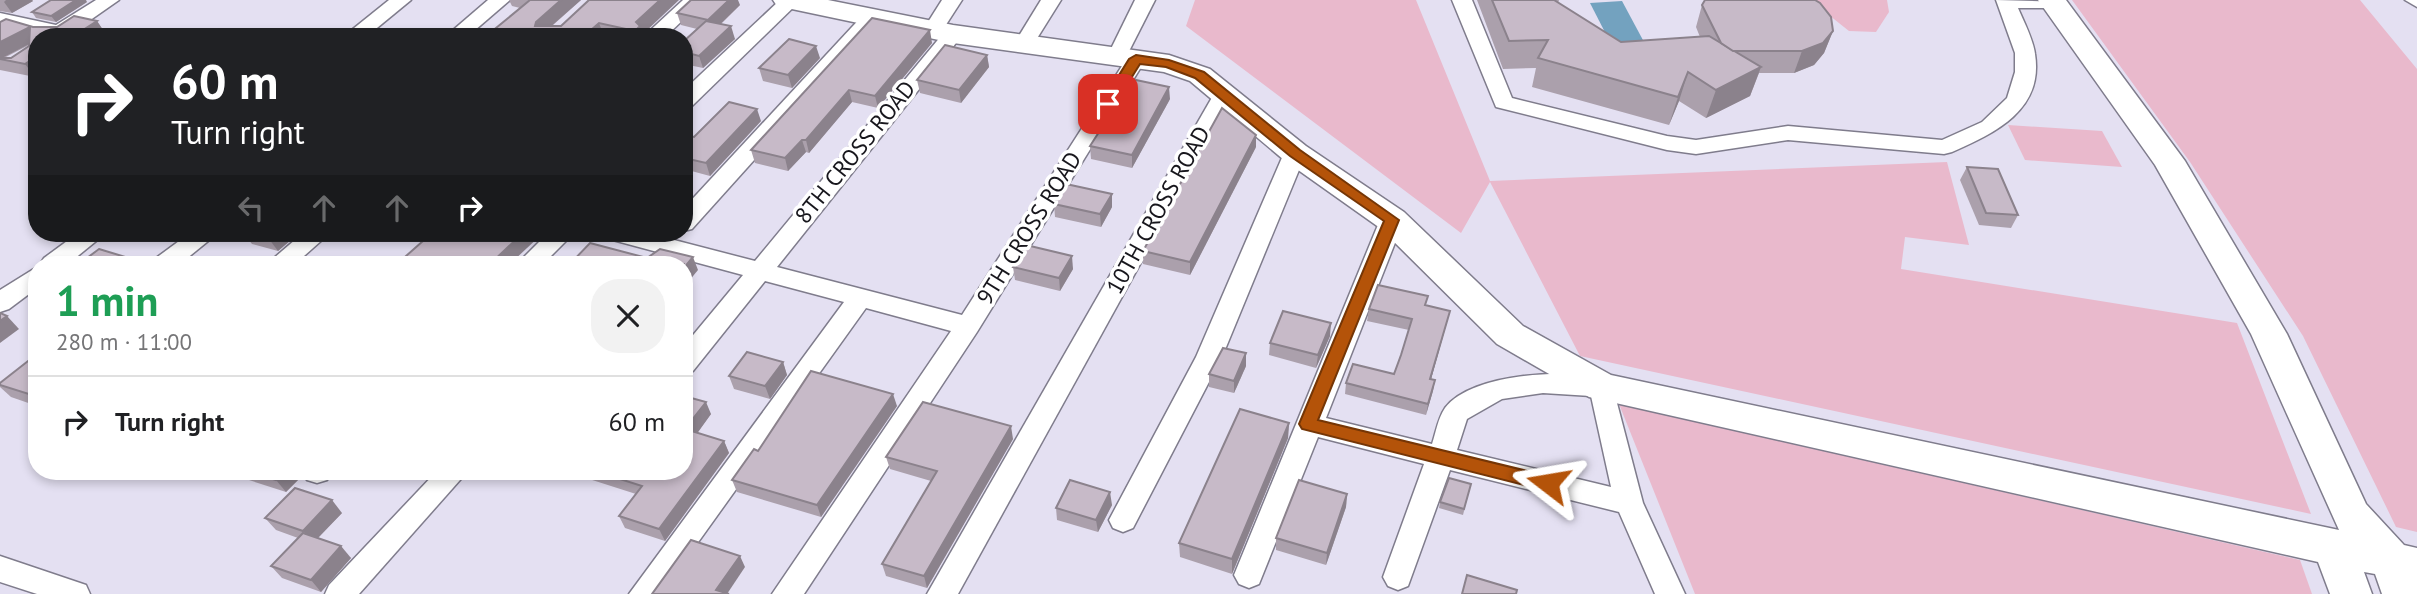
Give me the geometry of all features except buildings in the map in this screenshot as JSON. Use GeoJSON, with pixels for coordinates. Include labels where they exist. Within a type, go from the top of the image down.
{"type":"FeatureCollection","features":[{"type":"Feature","properties":{"kind":"street"},"geometry":{"type":"LineString","coordinates":[[65,28],[109,0]]}},
{"type":"Feature","properties":{"kind":"street"},"geometry":{"type":"LineString","coordinates":[[365,28],[401,0]]}},
{"type":"Feature","properties":{"kind":"street"},"geometry":{"type":"LineString","coordinates":[[466,28],[500,0]]}},
{"type":"Feature","properties":{"kind":"street"},"geometry":{"type":"LineString","coordinates":[[663,28],[694,0]]}},
{"type":"Feature","properties":{"kind":"street"},"geometry":{"type":"LineString","coordinates":[[693,93],[788,0],[946,21],[1024,44],[1169,64],[1200,75],[1295,153],[1392,220],[1510,335],[1602,387],[1629,503],[1665,593]]}},
{"type":"Feature","properties":{"kind":"street"},"geometry":{"type":"LineString","coordinates":[[1024,44],[1051,0]]}},
{"type":"Feature","properties":{"kind":"street","name":"9TH CROSS ROAD"},"geometry":{"type":"LineString","coordinates":[[787,594],[968,326],[1126,58],[1145,0]]}},
{"type":"Feature","properties":{"kind":"street"},"geometry":{"type":"LineString","coordinates":[[1462,0],[1503,102],[1667,143],[1696,147],[1788,133],[1944,147],[1967,140],[1990,127],[2017,100],[2025,72],[2022,38],[2007,1],[2053,1],[2169,161],[2256,311],[2342,530],[2351,594]]}},
{"type":"Feature","properties":{"kind":"street"},"geometry":{"type":"LineString","coordinates":[[693,212],[863,10]]}},
{"type":"Feature","properties":{"kind":"street"},"geometry":{"type":"LineString","coordinates":[[0,19],[33,28]]}},
{"type":"Feature","properties":{"kind":"street","name":"8TH CROSS ROAD"},"geometry":{"type":"LineString","coordinates":[[693,353],[946,21]]}},
{"type":"Feature","properties":{"kind":"street","name":"10TH CROSS ROAD"},"geometry":{"type":"LineString","coordinates":[[942,594],[1224,94]]}},
{"type":"Feature","properties":{"kind":"street"},"geometry":{"type":"LineString","coordinates":[[1123,520],[1209,357],[1295,153]]}},
{"type":"Feature","properties":{"kind":"street"},"geometry":{"type":"LineString","coordinates":[[1249,575],[1392,220]]}},
{"type":"Feature","properties":{"kind":"street"},"geometry":{"type":"LineString","coordinates":[[63,256],[82,242]]}},
{"type":"Feature","properties":{"kind":"street"},"geometry":{"type":"LineString","coordinates":[[175,256],[194,242]]}},
{"type":"Feature","properties":{"kind":"street"},"geometry":{"type":"LineString","coordinates":[[289,256],[307,242]]}},
{"type":"Feature","properties":{"kind":"street"},"geometry":{"type":"LineString","coordinates":[[538,256],[552,242]]}},
{"type":"Feature","properties":{"kind":"street"},"geometry":{"type":"LineString","coordinates":[[653,256],[666,242]]}},
{"type":"Feature","properties":{"kind":"street"},"geometry":{"type":"LineString","coordinates":[[678,242],[758,270],[968,326]]}},
{"type":"Feature","properties":{"kind":"street"},"geometry":{"type":"LineString","coordinates":[[0,303],[28,282]]}},
{"type":"Feature","properties":{"kind":"street"},"geometry":{"type":"LineString","coordinates":[[644,594],[861,297]]}},
{"type":"Feature","properties":{"kind":"street"},"geometry":{"type":"LineString","coordinates":[[1398,577],[1456,412],[1502,386],[1540,383],[1602,387],[2342,530],[2403,573]]}},
{"type":"Feature","properties":{"kind":"street"},"geometry":{"type":"LineString","coordinates":[[1308,424],[1629,503]]}},
{"type":"Feature","properties":{"kind":"street"},"geometry":{"type":"LineString","coordinates":[[340,594],[446,480]]}},
{"type":"Feature","properties":{"kind":"street"},"geometry":{"type":"LineString","coordinates":[[0,569],[75,594]]}},
{"type":"Feature","properties":{"kind":"shaded area"},"geometry":{"type":"Polygon","coordinates":[[[1195,0],[1416,0],[1490,181],[1947,162],[1969,245],[1905,237],[1901,269],[2237,323],[2311,514],[1580,356],[1490,182],[1461,233],[1186,26],[1195,0]]]}},
{"type":"Feature","properties":{"kind":"shaded area"},"geometry":{"type":"Polygon","coordinates":[[[1810,0],[1887,0],[1889,12],[1876,32],[1849,31],[1810,0]]]}},
{"type":"Feature","properties":{"kind":"shaded area"},"geometry":{"type":"Polygon","coordinates":[[[2072,0],[2360,0],[2417,69],[2417,532],[2396,527],[2303,336],[2190,162],[2072,0]]]}},
{"type":"Feature","properties":{"kind":"shaded area"},"geometry":{"type":"Polygon","coordinates":[[[2008,125],[2102,131],[2122,167],[2025,160],[2008,125]]]}},
{"type":"Feature","properties":{"kind":"shaded area"},"geometry":{"type":"Polygon","coordinates":[[[1619,404],[2300,560],[2312,594],[1695,594],[1619,404]]]}},
{"type":"Feature","properties":{"kind":"water"},"geometry":{"type":"Polygon","coordinates":[[[1622,1],[1644,42],[1611,44],[1590,3],[1622,1]]]}},
{"type":"Feature","properties":{"kind":"route"},"geometry":{"type":"LineString","coordinates":[[1108,104],[1136,59],[1169,64],[1200,75],[1295,153],[1392,220],[1308,424],[1548,483]]}}]}
